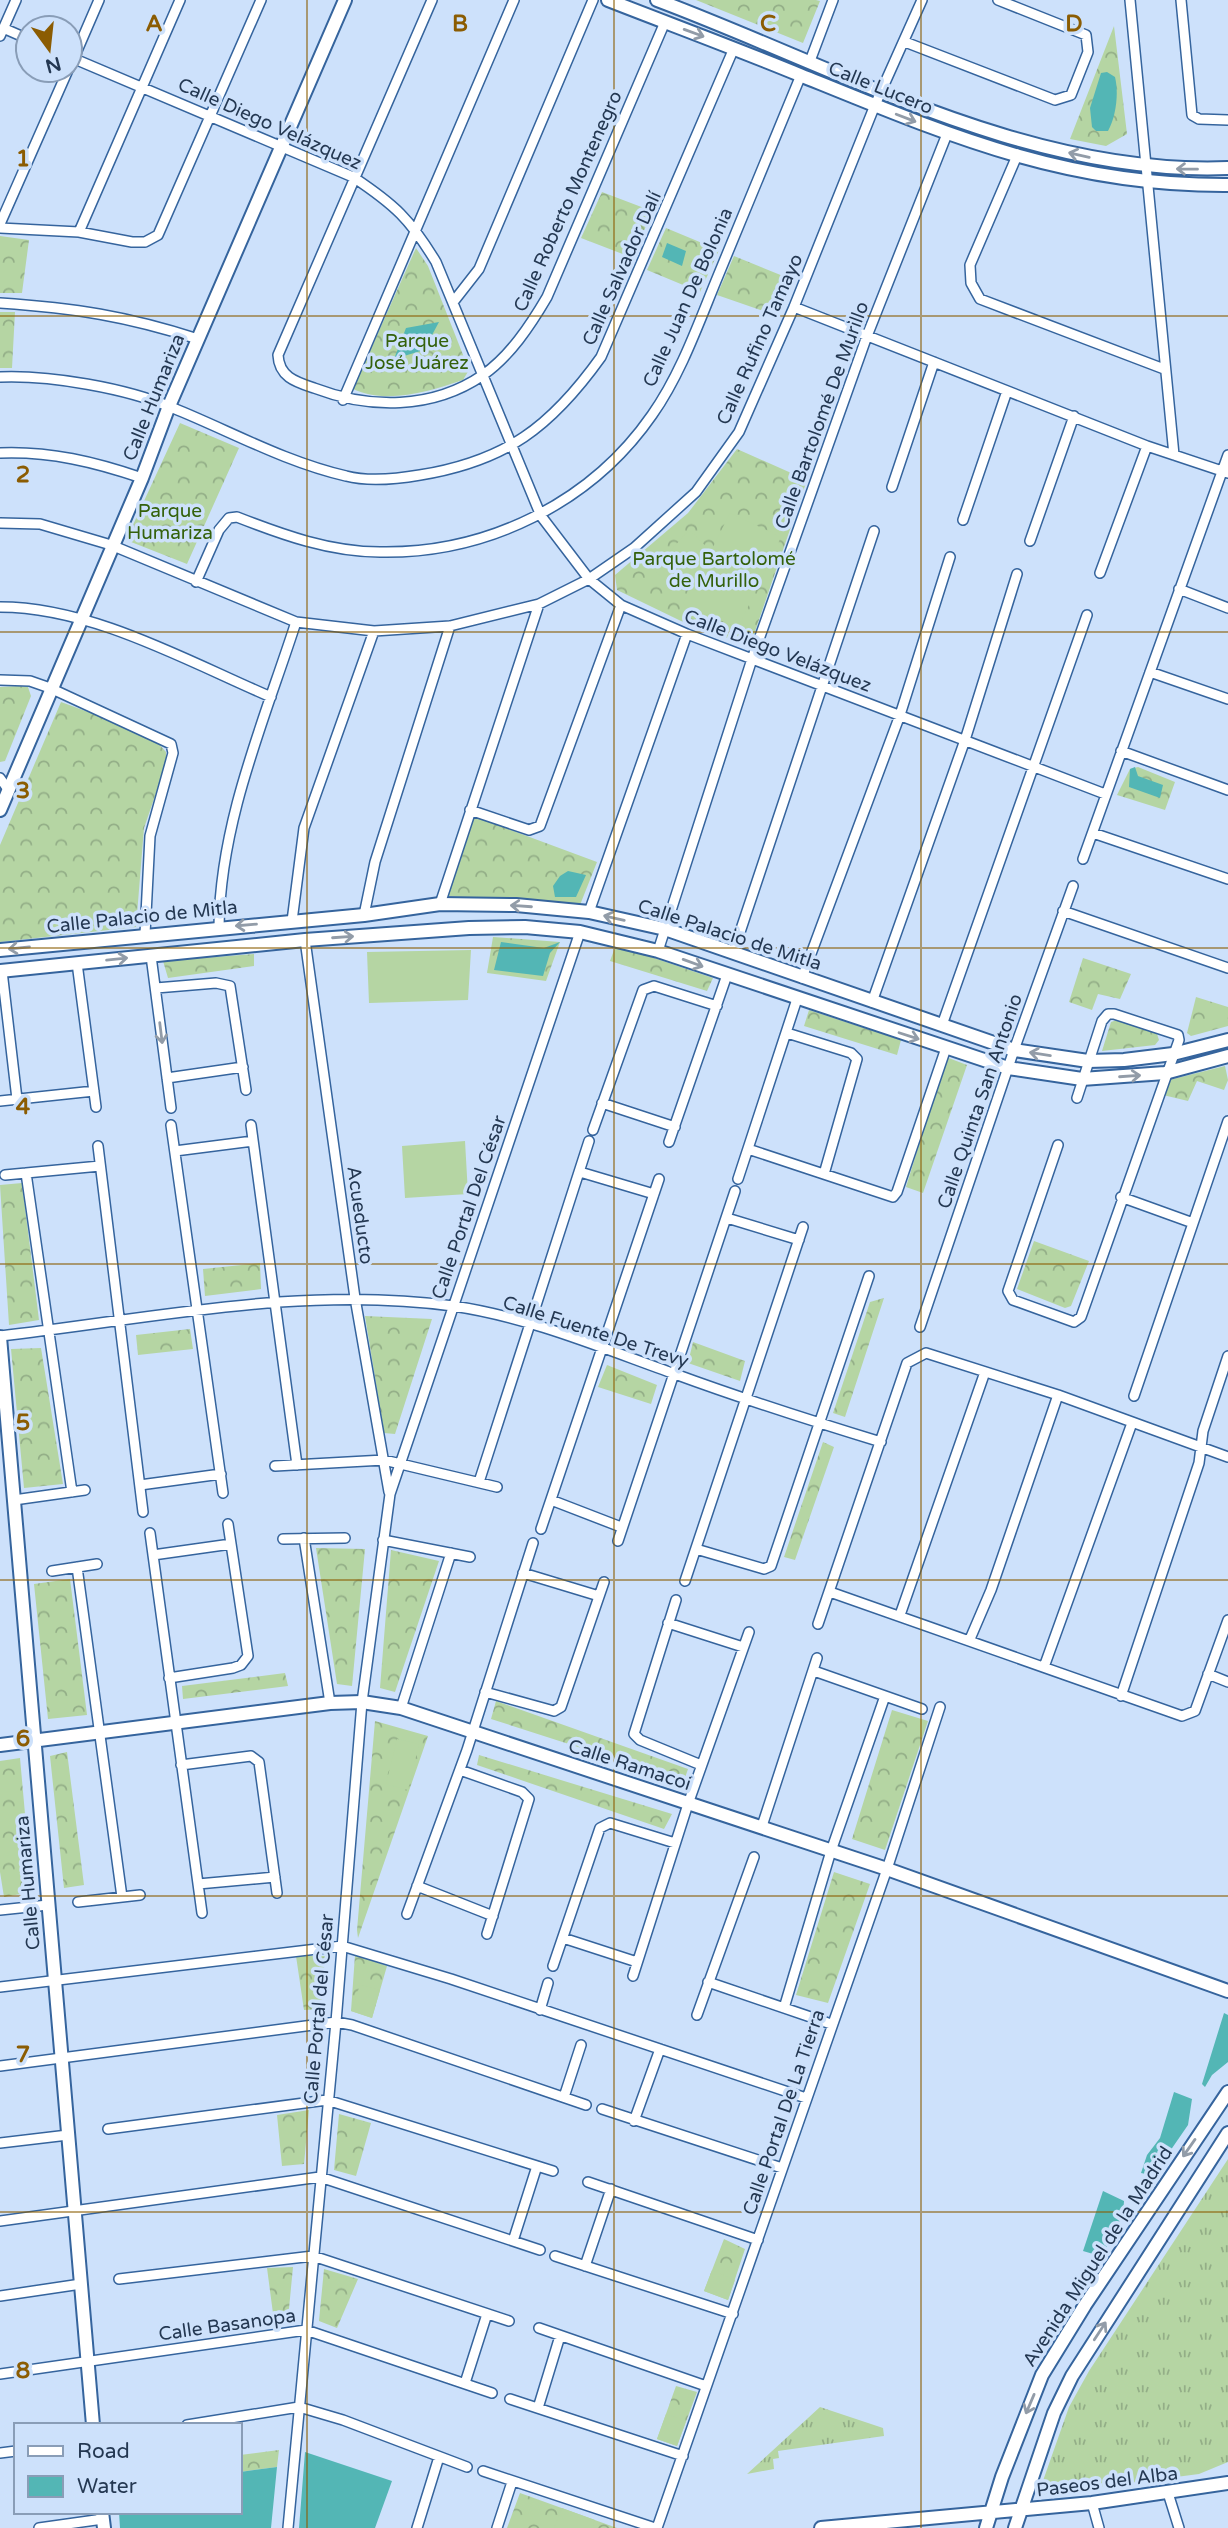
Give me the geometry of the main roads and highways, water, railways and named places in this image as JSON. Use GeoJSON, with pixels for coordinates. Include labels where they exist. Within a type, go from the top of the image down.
{"type":"FeatureCollection","features":[{"type":"Feature","properties":{"kind":"water"},"geometry":{"type":"Polygon","coordinates":[[[1107,72],[1115,77],[1115,112],[1108,131],[1096,131],[1092,127],[1090,108],[1101,73],[1107,72]]]}},
{"type":"Feature","properties":{"kind":"water"},"geometry":{"type":"Polygon","coordinates":[[[667,243],[686,251],[682,266],[662,257],[667,243]]]}},
{"type":"Feature","properties":{"kind":"water"},"geometry":{"type":"Polygon","coordinates":[[[439,322],[424,350],[394,359],[406,328],[439,322]]]}},
{"type":"Feature","properties":{"kind":"water"},"geometry":{"type":"Polygon","coordinates":[[[1135,767],[1138,776],[1163,785],[1160,798],[1129,787],[1130,769],[1135,767]]]}},
{"type":"Feature","properties":{"kind":"water"},"geometry":{"type":"Polygon","coordinates":[[[568,871],[586,875],[576,897],[555,897],[553,886],[560,876],[568,871]]]}},
{"type":"Feature","properties":{"kind":"water"},"geometry":{"type":"Polygon","coordinates":[[[501,942],[544,948],[560,942],[550,953],[543,976],[494,970],[501,942]]]}},
{"type":"Feature","properties":{"kind":"water"},"geometry":{"type":"Polygon","coordinates":[[[1224,2013],[1228,2015],[1228,2062],[1212,2075],[1205,2087],[1202,2084],[1224,2013]]]}},
{"type":"Feature","properties":{"kind":"water"},"geometry":{"type":"Polygon","coordinates":[[[1174,2092],[1192,2099],[1188,2125],[1168,2154],[1159,2157],[1146,2174],[1141,2173],[1147,2155],[1160,2138],[1174,2092]]]}},
{"type":"Feature","properties":{"kind":"water"},"geometry":{"type":"Polygon","coordinates":[[[1103,2191],[1124,2201],[1119,2230],[1100,2256],[1083,2251],[1103,2191]]]}},
{"type":"Feature","properties":{"kind":"water"},"geometry":{"type":"Polygon","coordinates":[[[305,2452],[392,2481],[375,2528],[299,2528],[305,2452]]]}},
{"type":"Feature","properties":{"kind":"water"},"geometry":{"type":"Polygon","coordinates":[[[277,2467],[271,2528],[120,2528],[119,2514],[242,2514],[242,2472],[277,2467]]]}},
{"type":"Feature","properties":{"kind":"park label","name":"Parque José Juárez"},"geometry":{"type":"Point","coordinates":[417,351]}},
{"type":"Feature","properties":{"kind":"park label","name":"Parque Humariza"},"geometry":{"type":"Point","coordinates":[170,521]}},
{"type":"Feature","properties":{"kind":"park label","name":"Parque Bartolomé de Murillo"},"geometry":{"type":"Point","coordinates":[714,569]}}]}
